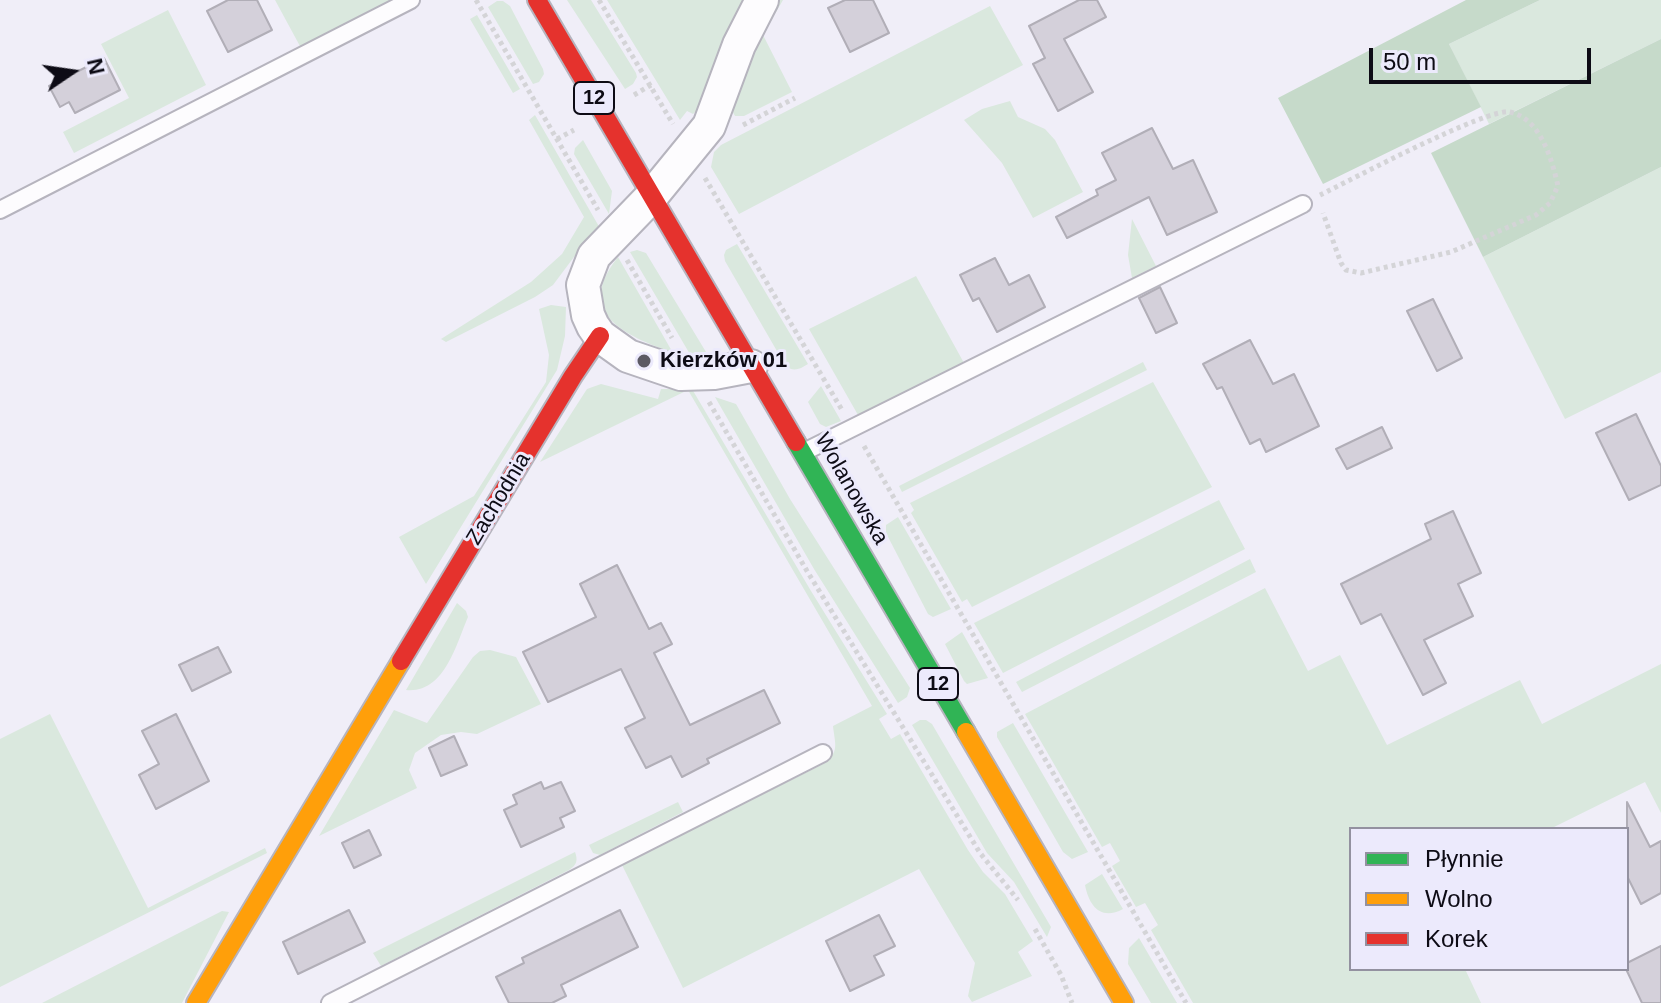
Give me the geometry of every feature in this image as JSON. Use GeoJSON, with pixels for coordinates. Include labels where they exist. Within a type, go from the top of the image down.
{"type":"FeatureCollection","features":[{"type":"Feature","properties":{"kind":"main road","name":"Wolanowska"},"geometry":{"type":"LineString","coordinates":[[537,0],[1124,1003]]}},
{"type":"Feature","properties":{"kind":"main road","name":"Zachodnia"},"geometry":{"type":"LineString","coordinates":[[196,1003],[549,415],[600,336]]}},
{"type":"Feature","properties":{"kind":"street"},"geometry":{"type":"LineString","coordinates":[[751,366],[714,373],[681,374],[628,356],[600,336],[588,315],[583,285],[594,256],[651,197],[709,126],[739,45],[762,0]]}},
{"type":"Feature","properties":{"kind":"lane"},"geometry":{"type":"LineString","coordinates":[[0,210],[411,0]]}},
{"type":"Feature","properties":{"kind":"lane"},"geometry":{"type":"LineString","coordinates":[[802,453],[1303,204]]}},
{"type":"Feature","properties":{"kind":"lane"},"geometry":{"type":"LineString","coordinates":[[330,1003],[823,753]]}},
{"type":"Feature","properties":{"kind":"path"},"geometry":{"type":"LineString","coordinates":[[476,0],[807,571],[980,853],[1007,884],[1024,910]]}},
{"type":"Feature","properties":{"kind":"path"},"geometry":{"type":"LineString","coordinates":[[599,0],[853,428],[1186,1003]]}},
{"type":"Feature","properties":{"kind":"path"},"geometry":{"type":"LineString","coordinates":[[709,126],[721,129],[739,127],[795,98]]}},
{"type":"Feature","properties":{"kind":"path"},"geometry":{"type":"LineString","coordinates":[[1303,204],[1479,118],[1509,111],[1525,119],[1542,140],[1558,186],[1550,203],[1522,222],[1451,252],[1361,273],[1346,270],[1341,263],[1322,210]]}},
{"type":"Feature","properties":{"kind":"path"},"geometry":{"type":"LineString","coordinates":[[1031,923],[1061,975],[1072,1003]]}},
{"type":"Feature","properties":{"kind":"shaded area"},"geometry":{"type":"Polygon","coordinates":[[[275,0],[394,0],[301,48],[275,0]]]}},
{"type":"Feature","properties":{"kind":"shaded area"},"geometry":{"type":"Polygon","coordinates":[[[567,0],[591,0],[636,73],[633,84],[625,89],[567,0]]]}},
{"type":"Feature","properties":{"kind":"shaded area"},"geometry":{"type":"Polygon","coordinates":[[[607,0],[746,0],[705,103],[693,114],[687,111],[680,120],[607,0]]]}},
{"type":"Feature","properties":{"kind":"shaded area"},"geometry":{"type":"Polygon","coordinates":[[[773,0],[783,0],[763,35],[792,92],[744,116],[735,116],[731,109],[773,0]]]}},
{"type":"Feature","properties":{"kind":"shaded area"},"geometry":{"type":"Polygon","coordinates":[[[1540,0],[1661,0],[1661,39],[1489,124],[1449,44],[1540,0]]]}},
{"type":"Feature","properties":{"kind":"shaded area"},"geometry":{"type":"Polygon","coordinates":[[[497,1],[510,6],[543,69],[544,74],[539,82],[533,84],[488,7],[497,1]]]}},
{"type":"Feature","properties":{"kind":"shaded area"},"geometry":{"type":"Polygon","coordinates":[[[990,6],[1023,65],[739,214],[711,167],[714,152],[721,145],[990,6]]]}},
{"type":"Feature","properties":{"kind":"shaded area"},"geometry":{"type":"Polygon","coordinates":[[[168,10],[206,85],[74,153],[63,132],[129,98],[101,44],[168,10]]]}},
{"type":"Feature","properties":{"kind":"shaded area"},"geometry":{"type":"Polygon","coordinates":[[[477,15],[520,89],[513,93],[470,19],[477,15]]]}},
{"type":"Feature","properties":{"kind":"shaded area"},"geometry":{"type":"Polygon","coordinates":[[[1010,101],[1018,117],[1045,129],[1055,140],[1083,192],[1033,218],[1002,163],[964,120],[982,109],[1010,101]]]}},
{"type":"Feature","properties":{"kind":"shaded area"},"geometry":{"type":"Polygon","coordinates":[[[535,115],[601,230],[574,257],[553,285],[446,342],[441,339],[531,282],[562,254],[584,217],[529,120],[535,115]]]}},
{"type":"Feature","properties":{"kind":"shaded area"},"geometry":{"type":"Polygon","coordinates":[[[583,140],[612,191],[609,214],[574,154],[575,148],[583,140]]]}},
{"type":"Feature","properties":{"kind":"shaded area"},"geometry":{"type":"Polygon","coordinates":[[[1661,167],[1661,372],[1565,419],[1483,257],[1661,167]]]}},
{"type":"Feature","properties":{"kind":"shaded area"},"geometry":{"type":"Polygon","coordinates":[[[1132,219],[1156,266],[1132,278],[1128,255],[1132,219]]]}},
{"type":"Feature","properties":{"kind":"shaded area"},"geometry":{"type":"Polygon","coordinates":[[[737,244],[808,364],[794,370],[785,365],[725,261],[726,250],[737,244]]]}},
{"type":"Feature","properties":{"kind":"shaded area"},"geometry":{"type":"Polygon","coordinates":[[[637,250],[646,253],[706,352],[691,356],[630,252],[637,250]]]}},
{"type":"Feature","properties":{"kind":"shaded area"},"geometry":{"type":"Polygon","coordinates":[[[618,257],[673,353],[623,330],[603,308],[601,294],[605,277],[618,257]]]}},
{"type":"Feature","properties":{"kind":"shaded area"},"geometry":{"type":"Polygon","coordinates":[[[916,276],[964,363],[858,415],[809,329],[916,276]]]}},
{"type":"Feature","properties":{"kind":"shaded area"},"geometry":{"type":"Polygon","coordinates":[[[551,305],[566,307],[565,336],[557,370],[426,584],[399,537],[474,496],[546,382],[549,355],[539,309],[551,305]]]}},
{"type":"Feature","properties":{"kind":"shaded area"},"geometry":{"type":"Polygon","coordinates":[[[1143,362],[1147,370],[902,492],[899,486],[1143,362]]]}},
{"type":"Feature","properties":{"kind":"shaded area"},"geometry":{"type":"Polygon","coordinates":[[[1153,382],[1212,487],[972,607],[967,599],[962,602],[911,513],[914,510],[910,503],[1153,382]]]}},
{"type":"Feature","properties":{"kind":"shaded area"},"geometry":{"type":"Polygon","coordinates":[[[601,384],[658,399],[661,389],[692,389],[887,714],[879,719],[891,739],[900,734],[968,850],[983,872],[1005,894],[1033,941],[1018,952],[1032,976],[972,1002],[968,996],[975,963],[919,869],[683,988],[622,865],[823,764],[834,752],[833,726],[872,706],[688,390],[540,462],[587,389],[601,384]]]}},
{"type":"Feature","properties":{"kind":"shaded area"},"geometry":{"type":"Polygon","coordinates":[[[821,386],[841,421],[826,427],[820,424],[808,402],[821,386]]]}},
{"type":"Feature","properties":{"kind":"shaded area"},"geometry":{"type":"Polygon","coordinates":[[[715,397],[736,404],[790,499],[910,688],[907,697],[898,703],[814,569],[715,397]]]}},
{"type":"Feature","properties":{"kind":"shaded area"},"geometry":{"type":"Polygon","coordinates":[[[1219,500],[1245,549],[1003,673],[974,623],[1219,500]]]}},
{"type":"Feature","properties":{"kind":"shaded area"},"geometry":{"type":"Polygon","coordinates":[[[898,517],[951,609],[933,617],[928,614],[886,533],[886,525],[898,517]]]}},
{"type":"Feature","properties":{"kind":"shaded area"},"geometry":{"type":"Polygon","coordinates":[[[1250,559],[1256,572],[1022,692],[1016,682],[1250,559]]]}},
{"type":"Feature","properties":{"kind":"shaded area"},"geometry":{"type":"Polygon","coordinates":[[[1265,588],[1308,671],[1340,655],[1387,745],[1520,680],[1542,724],[1661,664],[1661,813],[1645,782],[1554,827],[1349,827],[1349,971],[1466,971],[1481,1003],[1193,1003],[1151,930],[1158,925],[1145,903],[1136,907],[1112,866],[1120,861],[1110,843],[1102,847],[1025,714],[1265,588]]]}},
{"type":"Feature","properties":{"kind":"shaded area"},"geometry":{"type":"Polygon","coordinates":[[[457,603],[468,617],[447,666],[430,684],[406,690],[457,603]]]}},
{"type":"Feature","properties":{"kind":"shaded area"},"geometry":{"type":"Polygon","coordinates":[[[962,632],[988,678],[967,684],[964,681],[945,644],[962,632]]]}},
{"type":"Feature","properties":{"kind":"shaded area"},"geometry":{"type":"Polygon","coordinates":[[[490,650],[516,657],[541,704],[477,734],[461,732],[441,735],[415,753],[409,770],[417,788],[319,836],[394,710],[427,723],[473,657],[480,651],[490,650]]]}},
{"type":"Feature","properties":{"kind":"shaded area"},"geometry":{"type":"Polygon","coordinates":[[[50,714],[148,908],[265,848],[267,853],[0,987],[0,739],[50,714]]]}},
{"type":"Feature","properties":{"kind":"shaded area"},"geometry":{"type":"Polygon","coordinates":[[[920,720],[932,724],[1051,927],[1047,937],[1014,882],[987,853],[912,725],[920,720]]]}},
{"type":"Feature","properties":{"kind":"shaded area"},"geometry":{"type":"Polygon","coordinates":[[[1013,723],[1088,852],[1072,859],[1063,852],[997,737],[997,732],[1013,723]]]}},
{"type":"Feature","properties":{"kind":"shaded area"},"geometry":{"type":"Polygon","coordinates":[[[678,802],[683,812],[600,855],[593,853],[589,845],[678,802]]]}},
{"type":"Feature","properties":{"kind":"shaded area"},"geometry":{"type":"Polygon","coordinates":[[[575,852],[576,862],[569,870],[381,966],[373,953],[575,852]]]}},
{"type":"Feature","properties":{"kind":"shaded area"},"geometry":{"type":"Polygon","coordinates":[[[1102,874],[1123,909],[1108,913],[1093,905],[1085,885],[1102,874]]]}},
{"type":"Feature","properties":{"kind":"shaded area"},"geometry":{"type":"Polygon","coordinates":[[[222,911],[229,912],[182,1003],[42,1003],[222,911]]]}},
{"type":"Feature","properties":{"kind":"shaded area"},"geometry":{"type":"Polygon","coordinates":[[[1139,938],[1177,1003],[1151,1003],[1128,964],[1129,948],[1139,938]]]}},
{"type":"Feature","properties":{"kind":"green space"},"geometry":{"type":"Polygon","coordinates":[[[1466,0],[1540,0],[1449,44],[1481,107],[1323,184],[1278,98],[1466,0]]]}},
{"type":"Feature","properties":{"kind":"green space"},"geometry":{"type":"Polygon","coordinates":[[[1661,39],[1661,167],[1483,257],[1431,153],[1661,39]]]}},
{"type":"Feature","properties":{"kind":"building"},"geometry":{"type":"Polygon","coordinates":[[[228,0],[257,0],[272,30],[228,52],[207,11],[228,0]]]}},
{"type":"Feature","properties":{"kind":"building"},"geometry":{"type":"Polygon","coordinates":[[[845,0],[873,0],[889,33],[850,52],[828,8],[845,0]]]}},
{"type":"Feature","properties":{"kind":"building"},"geometry":{"type":"Polygon","coordinates":[[[1079,0],[1097,0],[1106,17],[1064,39],[1093,92],[1058,111],[1033,64],[1045,58],[1029,26],[1079,0]]]}},
{"type":"Feature","properties":{"kind":"building"},"geometry":{"type":"Polygon","coordinates":[[[104,58],[120,90],[75,113],[69,102],[60,107],[49,86],[104,58]]]}},
{"type":"Feature","properties":{"kind":"building"},"geometry":{"type":"Polygon","coordinates":[[[1152,128],[1173,169],[1193,160],[1217,212],[1167,235],[1149,197],[1067,238],[1056,217],[1098,195],[1096,190],[1116,180],[1102,153],[1152,128]]]}},
{"type":"Feature","properties":{"kind":"building"},"geometry":{"type":"Polygon","coordinates":[[[995,258],[1009,285],[1029,275],[1045,307],[997,332],[979,298],[973,301],[960,275],[995,258]]]}},
{"type":"Feature","properties":{"kind":"building"},"geometry":{"type":"Polygon","coordinates":[[[1160,287],[1177,323],[1156,333],[1139,298],[1160,287]]]}},
{"type":"Feature","properties":{"kind":"building"},"geometry":{"type":"Polygon","coordinates":[[[1433,299],[1462,358],[1437,371],[1407,311],[1433,299]]]}},
{"type":"Feature","properties":{"kind":"building"},"geometry":{"type":"Polygon","coordinates":[[[1250,340],[1273,384],[1294,374],[1319,426],[1266,452],[1260,439],[1250,444],[1222,387],[1217,389],[1203,364],[1250,340]]]}},
{"type":"Feature","properties":{"kind":"building"},"geometry":{"type":"Polygon","coordinates":[[[1636,414],[1661,466],[1661,485],[1629,500],[1596,433],[1636,414]]]}},
{"type":"Feature","properties":{"kind":"building"},"geometry":{"type":"Polygon","coordinates":[[[1382,427],[1392,448],[1347,469],[1336,449],[1382,427]]]}},
{"type":"Feature","properties":{"kind":"building"},"geometry":{"type":"Polygon","coordinates":[[[1453,511],[1481,573],[1458,584],[1473,616],[1424,640],[1446,683],[1423,695],[1381,614],[1361,624],[1341,584],[1431,539],[1425,524],[1453,511]]]}},
{"type":"Feature","properties":{"kind":"building"},"geometry":{"type":"Polygon","coordinates":[[[617,565],[649,629],[661,623],[672,644],[654,653],[690,725],[764,690],[780,723],[707,759],[709,763],[682,777],[671,756],[646,768],[625,728],[645,718],[621,669],[548,702],[523,652],[596,617],[580,584],[617,565]]]}},
{"type":"Feature","properties":{"kind":"building"},"geometry":{"type":"Polygon","coordinates":[[[218,647],[231,672],[192,691],[179,665],[218,647]]]}},
{"type":"Feature","properties":{"kind":"building"},"geometry":{"type":"Polygon","coordinates":[[[176,714],[209,781],[156,809],[139,775],[159,764],[142,731],[176,714]]]}},
{"type":"Feature","properties":{"kind":"building"},"geometry":{"type":"Polygon","coordinates":[[[454,736],[467,765],[441,776],[429,748],[454,736]]]}},
{"type":"Feature","properties":{"kind":"building"},"geometry":{"type":"Polygon","coordinates":[[[541,782],[544,789],[561,782],[575,811],[560,818],[564,827],[521,847],[504,810],[517,804],[513,795],[541,782]]]}},
{"type":"Feature","properties":{"kind":"building"},"geometry":{"type":"Polygon","coordinates":[[[1627,802],[1650,847],[1661,841],[1661,893],[1641,904],[1629,880],[1627,802]]]}},
{"type":"Feature","properties":{"kind":"building"},"geometry":{"type":"Polygon","coordinates":[[[369,830],[381,855],[354,868],[342,843],[369,830]]]}},
{"type":"Feature","properties":{"kind":"building"},"geometry":{"type":"Polygon","coordinates":[[[349,910],[365,942],[298,974],[283,942],[349,910]]]}},
{"type":"Feature","properties":{"kind":"building"},"geometry":{"type":"Polygon","coordinates":[[[620,910],[638,947],[561,985],[566,996],[552,1003],[509,1003],[496,977],[524,963],[522,958],[620,910]]]}},
{"type":"Feature","properties":{"kind":"building"},"geometry":{"type":"Polygon","coordinates":[[[879,915],[895,946],[874,956],[884,975],[850,991],[826,941],[879,915]]]}},
{"type":"Feature","properties":{"kind":"building"},"geometry":{"type":"Polygon","coordinates":[[[1661,946],[1661,1003],[1642,1003],[1627,971],[1629,962],[1661,946]]]}},
{"type":"Feature","properties":{"kind":"traffic: fast"},"geometry":{"type":"LineString","coordinates":[[796,442],[966,732]]}},
{"type":"Feature","properties":{"kind":"traffic: slow"},"geometry":{"type":"LineString","coordinates":[[196,1003],[401,661]]}},
{"type":"Feature","properties":{"kind":"traffic: slow"},"geometry":{"type":"LineString","coordinates":[[966,732],[1124,1003]]}},
{"type":"Feature","properties":{"kind":"traffic: jam"},"geometry":{"type":"LineString","coordinates":[[537,0],[796,442]]}},
{"type":"Feature","properties":{"kind":"traffic: jam"},"geometry":{"type":"LineString","coordinates":[[401,661],[600,336]]}},
{"type":"Feature","properties":{"kind":"place","name":"Kierzków 01"},"geometry":{"type":"Point","coordinates":[644,361]}}]}
